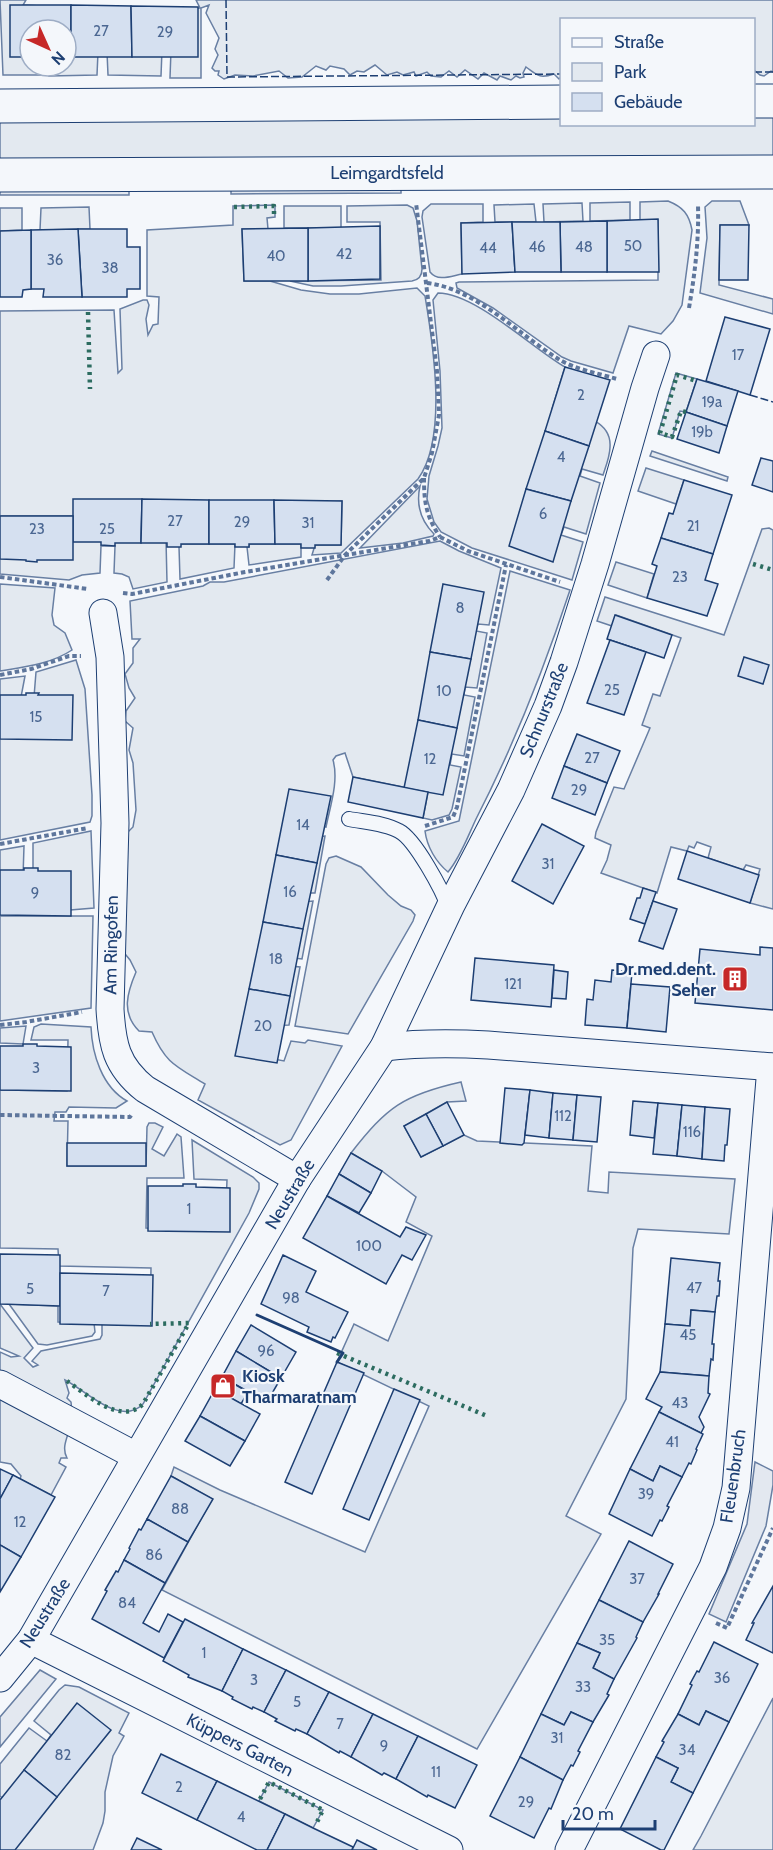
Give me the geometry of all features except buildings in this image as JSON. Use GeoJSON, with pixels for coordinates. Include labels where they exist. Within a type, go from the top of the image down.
{"type":"FeatureCollection","features":[{"type":"Feature","properties":{"kind":"main road"},"geometry":{"type":"LineString","coordinates":[[755,101],[773,101]]}},
{"type":"Feature","properties":{"kind":"main road"},"geometry":{"type":"LineString","coordinates":[[0,106],[560,102]]}},
{"type":"Feature","properties":{"kind":"main road","name":"Leimgardtsfeld"},"geometry":{"type":"LineString","coordinates":[[0,175],[773,171]]}},
{"type":"Feature","properties":{"kind":"street","name":"Schnurstraße"},"geometry":{"type":"LineString","coordinates":[[384,1047],[449,910],[530,749],[560,673],[587,590],[656,355]]}},
{"type":"Feature","properties":{"kind":"street","name":"Am Ringofen"},"geometry":{"type":"LineString","coordinates":[[100,601],[110,657],[115,823],[110,1009],[112,1036],[116,1050],[132,1079],[145,1089],[297,1179]]}},
{"type":"Feature","properties":{"kind":"street"},"geometry":{"type":"LineString","coordinates":[[384,1047],[411,1044],[477,1044],[772,1067]]}},
{"type":"Feature","properties":{"kind":"street","name":"Neustraße"},"geometry":{"type":"LineString","coordinates":[[0,1678],[31,1640],[297,1179],[384,1047]]}},
{"type":"Feature","properties":{"kind":"street","name":"Fleuenbruch"},"geometry":{"type":"LineString","coordinates":[[569,1850],[713,1568],[727,1528],[736,1488],[772,1067]]}},
{"type":"Feature","properties":{"kind":"street"},"geometry":{"type":"LineString","coordinates":[[0,1384],[136,1456]]}},
{"type":"Feature","properties":{"kind":"street","name":"Küppers Garten"},"geometry":{"type":"LineString","coordinates":[[31,1640],[448,1850]]}},
{"type":"Feature","properties":{"kind":"lane"},"geometry":{"type":"LineString","coordinates":[[349,819],[394,829],[408,838],[432,874],[449,910]]}},
{"type":"Feature","properties":{"kind":"path"},"geometry":{"type":"LineString","coordinates":[[689,309],[699,235],[696,171]]}},
{"type":"Feature","properties":{"kind":"path"},"geometry":{"type":"LineString","coordinates":[[412,173],[437,371],[439,415],[432,453],[424,478],[426,509],[431,523],[440,537],[468,551],[587,590]]}},
{"type":"Feature","properties":{"kind":"path"},"geometry":{"type":"LineString","coordinates":[[427,283],[449,288],[482,305],[560,360],[645,388]]}},
{"type":"Feature","properties":{"kind":"path"},"geometry":{"type":"LineString","coordinates":[[327,580],[345,555],[424,478]]}},
{"type":"Feature","properties":{"kind":"path"},"geometry":{"type":"LineString","coordinates":[[121,592],[132,594],[429,541],[440,537]]}},
{"type":"Feature","properties":{"kind":"path"},"geometry":{"type":"LineString","coordinates":[[408,838],[425,826],[448,820],[455,814],[506,565]]}},
{"type":"Feature","properties":{"kind":"path"},"geometry":{"type":"LineString","coordinates":[[0,577],[100,601]]}},
{"type":"Feature","properties":{"kind":"path"},"geometry":{"type":"LineString","coordinates":[[0,675],[31,669],[69,656],[110,657]]}},
{"type":"Feature","properties":{"kind":"path"},"geometry":{"type":"LineString","coordinates":[[0,844],[115,823]]}},
{"type":"Feature","properties":{"kind":"path"},"geometry":{"type":"LineString","coordinates":[[0,1024],[110,1009]]}},
{"type":"Feature","properties":{"kind":"path"},"geometry":{"type":"LineString","coordinates":[[0,1115],[130,1117],[145,1089]]}},
{"type":"Feature","properties":{"kind":"path"},"geometry":{"type":"LineString","coordinates":[[691,1612],[728,1628],[773,1528]]}},
{"type":"Feature","properties":{"kind":"green space"},"geometry":{"type":"Polygon","coordinates":[[[0,0],[26,0],[23,5],[169,13],[200,8],[196,0],[773,0],[773,72],[764,76],[755,71],[755,18],[560,18],[559,79],[554,74],[538,75],[526,67],[524,77],[516,76],[511,80],[500,76],[497,80],[484,73],[478,79],[465,70],[457,77],[449,71],[441,77],[431,76],[427,72],[416,76],[414,72],[403,75],[397,72],[387,75],[375,65],[364,72],[357,71],[350,75],[344,69],[330,66],[326,70],[316,66],[302,77],[288,78],[279,71],[253,76],[235,75],[224,79],[218,75],[219,71],[212,68],[218,55],[215,49],[219,38],[206,13],[209,5],[201,8],[201,78],[170,78],[171,50],[162,50],[161,76],[108,75],[107,52],[98,52],[97,75],[78,75],[78,18],[18,18],[18,75],[3,75],[0,0]]]}},
{"type":"Feature","properties":{"kind":"green space"},"geometry":{"type":"Polygon","coordinates":[[[755,116],[773,116],[773,160],[0,163],[0,122],[560,117],[560,126],[755,126],[755,116]]]}},
{"type":"Feature","properties":{"kind":"green space"},"geometry":{"type":"Polygon","coordinates":[[[668,201],[684,212],[692,230],[682,305],[673,321],[661,334],[629,326],[613,373],[562,357],[493,308],[457,288],[456,283],[459,282],[658,280],[658,220],[640,220],[640,202],[668,201]]]}},
{"type":"Feature","properties":{"kind":"green space"},"geometry":{"type":"Polygon","coordinates":[[[712,201],[740,201],[749,225],[720,225],[719,285],[773,299],[773,314],[700,293],[707,238],[705,207],[712,201]]]}},
{"type":"Feature","properties":{"kind":"green space"},"geometry":{"type":"Polygon","coordinates":[[[630,202],[630,220],[590,221],[590,203],[630,202]]]}},
{"type":"Feature","properties":{"kind":"green space"},"geometry":{"type":"Polygon","coordinates":[[[582,203],[583,221],[544,222],[543,204],[582,203]]]}},
{"type":"Feature","properties":{"kind":"green space"},"geometry":{"type":"Polygon","coordinates":[[[431,204],[483,204],[483,222],[461,223],[462,274],[441,278],[430,272],[422,217],[423,211],[431,204]]]}},
{"type":"Feature","properties":{"kind":"green space"},"geometry":{"type":"Polygon","coordinates":[[[534,204],[536,222],[495,222],[494,205],[534,204]]]}},
{"type":"Feature","properties":{"kind":"green space"},"geometry":{"type":"Polygon","coordinates":[[[275,205],[275,217],[267,218],[268,229],[242,229],[244,281],[270,281],[301,290],[330,294],[359,294],[417,288],[425,296],[432,339],[436,416],[427,461],[418,479],[341,553],[312,555],[315,545],[341,545],[342,501],[73,516],[0,516],[0,311],[114,310],[118,373],[122,369],[120,309],[147,300],[149,305],[146,319],[148,335],[153,325],[158,324],[159,297],[147,296],[147,230],[233,225],[233,206],[275,205]]]}},
{"type":"Feature","properties":{"kind":"green space"},"geometry":{"type":"Polygon","coordinates":[[[407,205],[413,208],[417,221],[422,269],[418,279],[341,286],[313,286],[290,281],[381,280],[380,222],[347,222],[347,206],[407,205]]]}},
{"type":"Feature","properties":{"kind":"green space"},"geometry":{"type":"Polygon","coordinates":[[[284,206],[341,206],[341,228],[284,228],[284,206]]]}},
{"type":"Feature","properties":{"kind":"green space"},"geometry":{"type":"Polygon","coordinates":[[[89,207],[90,229],[40,230],[41,208],[89,207]]]}},
{"type":"Feature","properties":{"kind":"green space"},"geometry":{"type":"Polygon","coordinates":[[[0,208],[22,208],[22,230],[0,231],[0,208]]]}},
{"type":"Feature","properties":{"kind":"green space"},"geometry":{"type":"Polygon","coordinates":[[[438,293],[453,295],[486,311],[565,367],[552,409],[590,419],[605,429],[609,437],[609,454],[603,475],[582,469],[580,476],[600,483],[586,534],[564,527],[561,535],[583,542],[572,580],[472,548],[441,532],[434,522],[427,499],[429,476],[442,428],[440,371],[433,300],[438,293]]]}},
{"type":"Feature","properties":{"kind":"green space"},"geometry":{"type":"Polygon","coordinates":[[[676,373],[697,379],[686,412],[680,411],[672,438],[658,434],[676,373]]]}},
{"type":"Feature","properties":{"kind":"green space"},"geometry":{"type":"Polygon","coordinates":[[[652,451],[728,477],[727,481],[650,456],[652,451]]]}},
{"type":"Feature","properties":{"kind":"green space"},"geometry":{"type":"Polygon","coordinates":[[[646,468],[684,480],[676,504],[638,491],[646,468]]]}},
{"type":"Feature","properties":{"kind":"green space"},"geometry":{"type":"Polygon","coordinates":[[[420,486],[421,512],[433,536],[403,543],[360,548],[420,486]]]}},
{"type":"Feature","properties":{"kind":"green space"},"geometry":{"type":"Polygon","coordinates":[[[127,519],[166,540],[167,582],[133,589],[129,577],[114,573],[115,546],[101,546],[100,573],[82,575],[69,580],[0,574],[0,546],[127,519]]]}},
{"type":"Feature","properties":{"kind":"green space"},"geometry":{"type":"Polygon","coordinates":[[[762,529],[773,530],[773,909],[750,903],[760,869],[746,865],[743,870],[708,858],[711,847],[697,842],[694,848],[689,846],[687,851],[671,847],[657,893],[601,873],[611,845],[595,838],[596,832],[614,787],[624,789],[650,728],[642,725],[653,694],[660,696],[681,638],[616,615],[612,626],[597,621],[605,597],[724,635],[762,529]]]}},
{"type":"Feature","properties":{"kind":"green space"},"geometry":{"type":"Polygon","coordinates":[[[440,541],[501,568],[489,625],[478,624],[476,631],[487,633],[477,688],[465,687],[464,695],[475,697],[464,756],[452,754],[450,765],[461,767],[452,809],[449,815],[432,820],[423,818],[428,792],[353,777],[345,753],[336,756],[333,760],[335,777],[332,803],[326,827],[317,825],[315,837],[325,836],[315,893],[304,893],[302,902],[313,901],[302,959],[294,958],[280,965],[300,967],[289,1025],[265,1026],[258,1056],[284,1061],[291,1041],[305,1043],[308,1040],[342,1046],[291,1140],[280,1145],[198,1100],[205,1084],[167,1058],[152,1032],[139,1031],[133,1024],[128,1010],[128,995],[136,972],[121,949],[123,837],[133,827],[136,810],[133,763],[129,750],[133,728],[125,721],[126,711],[135,698],[125,674],[133,663],[133,648],[140,639],[132,639],[130,601],[203,586],[210,582],[224,582],[440,541]]]}},
{"type":"Feature","properties":{"kind":"green space"},"geometry":{"type":"Polygon","coordinates":[[[181,544],[235,544],[234,568],[180,579],[179,547],[181,544]]]}},
{"type":"Feature","properties":{"kind":"green space"},"geometry":{"type":"Polygon","coordinates":[[[249,544],[301,544],[301,557],[249,565],[247,547],[249,544]]]}},
{"type":"Feature","properties":{"kind":"green space"},"geometry":{"type":"Polygon","coordinates":[[[616,562],[654,574],[647,598],[608,585],[616,562]]]}},
{"type":"Feature","properties":{"kind":"green space"},"geometry":{"type":"Polygon","coordinates":[[[510,571],[570,590],[550,649],[516,735],[463,847],[448,872],[433,854],[425,831],[459,821],[510,571]]]}},
{"type":"Feature","properties":{"kind":"green space"},"geometry":{"type":"Polygon","coordinates":[[[0,584],[55,588],[52,615],[54,625],[65,633],[72,650],[46,662],[0,671],[0,584]]]}},
{"type":"Feature","properties":{"kind":"green space"},"geometry":{"type":"Polygon","coordinates":[[[76,660],[85,689],[92,795],[90,822],[0,840],[0,679],[25,676],[21,697],[34,697],[36,672],[76,660]]]}},
{"type":"Feature","properties":{"kind":"green space"},"geometry":{"type":"Polygon","coordinates":[[[91,831],[94,908],[70,910],[0,898],[0,850],[24,846],[23,877],[33,877],[33,843],[91,831]]]}},
{"type":"Feature","properties":{"kind":"green space"},"geometry":{"type":"Polygon","coordinates":[[[336,856],[361,867],[388,895],[415,915],[348,1034],[295,1026],[326,864],[329,858],[336,856]]]}},
{"type":"Feature","properties":{"kind":"green space"},"geometry":{"type":"Polygon","coordinates":[[[0,916],[93,916],[91,1008],[0,1021],[0,916]]]}},
{"type":"Feature","properties":{"kind":"green space"},"geometry":{"type":"Polygon","coordinates":[[[41,1024],[91,1027],[96,1059],[100,1069],[111,1087],[127,1101],[116,1108],[69,1107],[66,1112],[55,1112],[54,1121],[68,1121],[67,1166],[146,1166],[149,1123],[163,1127],[152,1149],[164,1156],[177,1134],[181,1137],[184,1178],[147,1178],[146,1228],[225,1230],[227,1180],[194,1179],[192,1140],[253,1177],[259,1183],[259,1189],[249,1213],[143,1404],[134,1410],[124,1412],[114,1409],[65,1380],[72,1416],[65,1444],[67,1458],[61,1458],[59,1463],[66,1467],[51,1495],[20,1479],[21,1476],[11,1464],[0,1462],[0,1352],[11,1357],[19,1356],[0,1348],[0,1304],[33,1348],[24,1358],[33,1367],[38,1365],[32,1361],[41,1351],[100,1339],[102,1323],[150,1324],[151,1268],[59,1266],[58,1249],[0,1248],[0,1090],[67,1091],[68,1040],[31,1040],[34,1027],[41,1024]]]}},
{"type":"Feature","properties":{"kind":"green space"},"geometry":{"type":"Polygon","coordinates":[[[26,1026],[23,1044],[0,1043],[0,1028],[26,1026]]]}},
{"type":"Feature","properties":{"kind":"green space"},"geometry":{"type":"Polygon","coordinates":[[[461,1082],[466,1101],[447,1102],[404,1126],[421,1157],[464,1135],[477,1141],[592,1146],[588,1191],[608,1193],[609,1172],[735,1179],[729,1234],[638,1229],[633,1248],[626,1399],[566,1516],[601,1534],[477,1749],[162,1590],[212,1499],[171,1476],[174,1467],[220,1490],[365,1552],[429,1406],[337,1362],[354,1324],[388,1341],[432,1236],[406,1222],[416,1197],[382,1171],[351,1153],[375,1124],[398,1105],[424,1092],[461,1082]]]}},
{"type":"Feature","properties":{"kind":"green space"},"geometry":{"type":"Polygon","coordinates":[[[9,1304],[58,1306],[58,1322],[94,1323],[95,1332],[92,1336],[47,1345],[38,1344],[9,1304]]]}},
{"type":"Feature","properties":{"kind":"green space"},"geometry":{"type":"Polygon","coordinates":[[[65,1685],[79,1687],[129,1713],[119,1733],[124,1736],[113,1756],[105,1792],[103,1823],[93,1850],[0,1850],[0,1800],[2,1798],[0,1796],[0,1764],[29,1728],[47,1741],[51,1735],[34,1721],[65,1685]]]}},
{"type":"Feature","properties":{"kind":"green space"},"geometry":{"type":"Polygon","coordinates":[[[773,1698],[773,1850],[693,1850],[701,1836],[773,1698]]]}},
{"type":"Feature","properties":{"kind":"green space"},"geometry":{"type":"Polygon","coordinates":[[[269,1782],[323,1810],[313,1828],[259,1801],[269,1782]]]}},
{"type":"Feature","properties":{"kind":"shaded area"},"geometry":{"type":"Polygon","coordinates":[[[401,184],[401,193],[231,194],[231,185],[401,184]]]}},
{"type":"Feature","properties":{"kind":"shaded area"},"geometry":{"type":"Polygon","coordinates":[[[129,186],[129,195],[0,195],[0,187],[129,186]]]}},
{"type":"Feature","properties":{"kind":"shaded area"},"geometry":{"type":"Polygon","coordinates":[[[755,1462],[773,1471],[766,1526],[726,1622],[709,1614],[747,1524],[755,1462]]]}},
{"type":"Feature","properties":{"kind":"shaded area"},"geometry":{"type":"Polygon","coordinates":[[[40,1670],[56,1679],[0,1747],[0,1717],[40,1670]]]}},
{"type":"Feature","properties":{"kind":"hedge"},"geometry":{"type":"LineString","coordinates":[[234,207],[274,206],[274,217]]}},
{"type":"Feature","properties":{"kind":"hedge"},"geometry":{"type":"LineString","coordinates":[[88,312],[90,389]]}},
{"type":"Feature","properties":{"kind":"hedge"},"geometry":{"type":"LineString","coordinates":[[686,412],[681,411],[672,437],[660,433],[677,375],[697,381]]}},
{"type":"Feature","properties":{"kind":"hedge"},"geometry":{"type":"LineString","coordinates":[[753,564],[773,570]]}},
{"type":"Feature","properties":{"kind":"hedge"},"geometry":{"type":"LineString","coordinates":[[67,1381],[94,1400],[114,1410],[125,1412],[134,1410],[143,1404],[189,1323],[150,1324]]}},
{"type":"Feature","properties":{"kind":"hedge"},"geometry":{"type":"LineString","coordinates":[[337,1353],[487,1416]]}},
{"type":"Feature","properties":{"kind":"hedge"},"geometry":{"type":"LineString","coordinates":[[260,1799],[269,1782],[323,1810],[316,1824]]}},
{"type":"Feature","properties":{"kind":"fence"},"geometry":{"type":"LineString","coordinates":[[226,0],[227,77],[560,74]]}},
{"type":"Feature","properties":{"kind":"fence"},"geometry":{"type":"LineString","coordinates":[[755,72],[773,72]]}},
{"type":"Feature","properties":{"kind":"fence"},"geometry":{"type":"LineString","coordinates":[[750,395],[773,402]]}},
{"type":"Feature","properties":{"kind":"wall"},"geometry":{"type":"LineString","coordinates":[[257,1315],[343,1353],[337,1362]]}},
{"type":"Feature","properties":{"kind":"place","name":"Dr.med.dent. Seher"},"geometry":{"type":"Point","coordinates":[735,979]}},
{"type":"Feature","properties":{"kind":"place","name":"Kiosk Tharmaratnam"},"geometry":{"type":"Point","coordinates":[223,1386]}}]}
